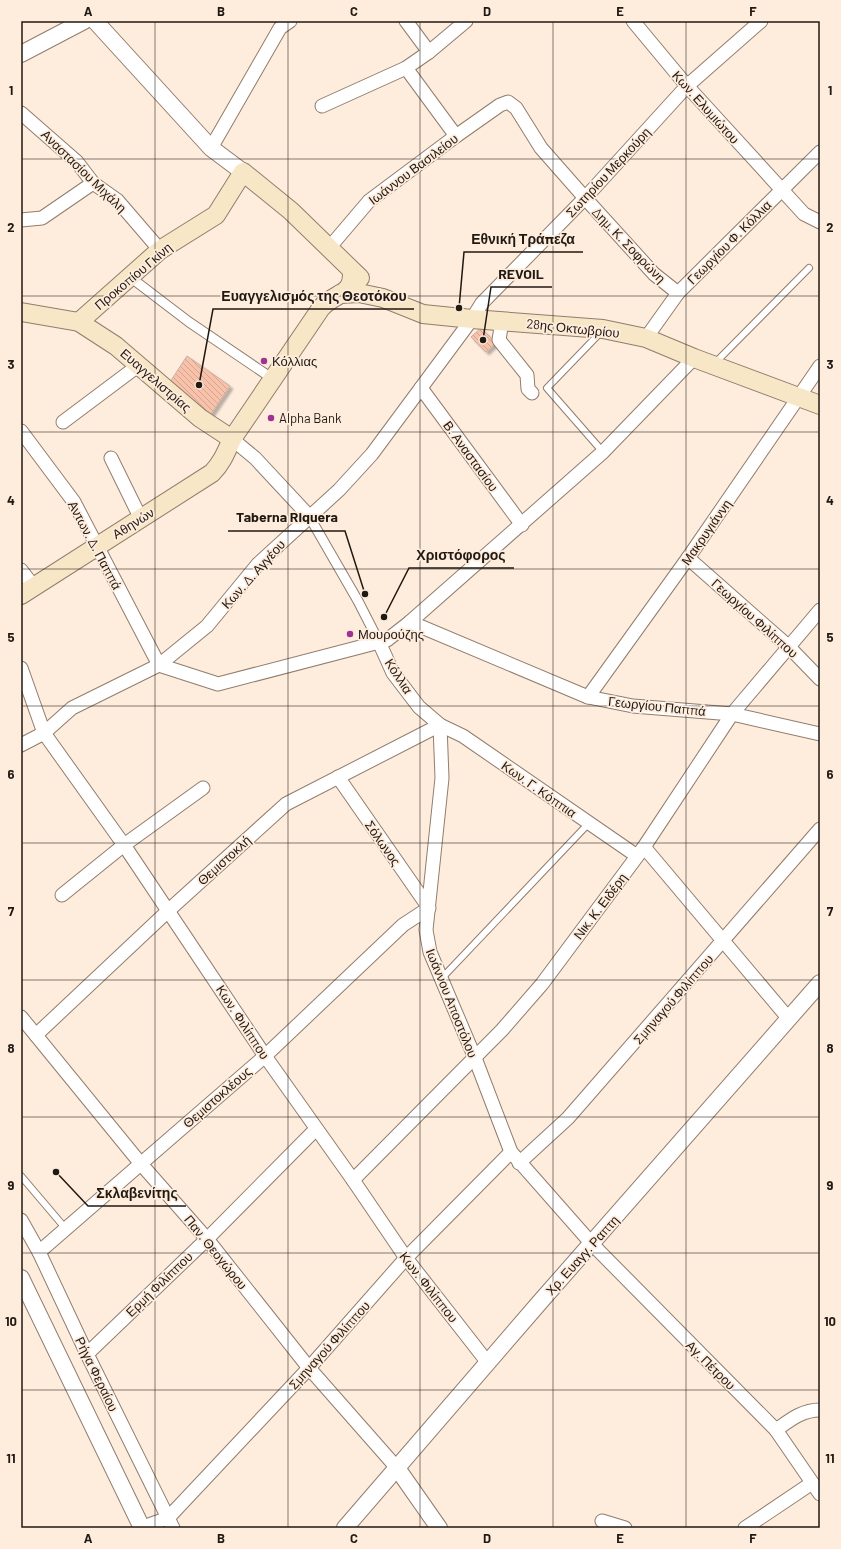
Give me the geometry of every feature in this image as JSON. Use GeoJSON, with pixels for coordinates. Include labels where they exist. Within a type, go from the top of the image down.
{"type":"FeatureCollection","features":[{"type":"Feature","properties":{"kind":"main road"},"geometry":{"type":"LineString","coordinates":[[243,172],[291,211],[352,271],[383,298]]}},
{"type":"Feature","properties":{"kind":"main road","name":"Προκοπίου Γκίνη"},"geometry":{"type":"LineString","coordinates":[[79,322],[160,250],[216,215],[243,172]]}},
{"type":"Feature","properties":{"kind":"main road","name":"Αθηνών"},"geometry":{"type":"LineString","coordinates":[[27,591],[212,473],[224,457],[232,439],[321,308],[327,301],[340,294],[350,286],[353,279],[352,271]]}},
{"type":"Feature","properties":{"kind":"main road","name":"28ης Οκτωβρίου"},"geometry":{"type":"LineString","coordinates":[[340,294],[359,293],[383,298],[423,314],[603,329],[646,338],[694,358],[820,405]]}},
{"type":"Feature","properties":{"kind":"main road"},"geometry":{"type":"LineString","coordinates":[[21,312],[79,322]]}},
{"type":"Feature","properties":{"kind":"main road","name":"Ευαγγελιστρίας"},"geometry":{"type":"LineString","coordinates":[[79,322],[116,346],[200,418],[232,439]]}},
{"type":"Feature","properties":{"kind":"street"},"geometry":{"type":"LineString","coordinates":[[21,54],[84,21]]}},
{"type":"Feature","properties":{"kind":"street"},"geometry":{"type":"LineString","coordinates":[[95,21],[211,148],[243,172]]}},
{"type":"Feature","properties":{"kind":"street"},"geometry":{"type":"LineString","coordinates":[[406,21],[429,52]]}},
{"type":"Feature","properties":{"kind":"street"},"geometry":{"type":"LineString","coordinates":[[322,106],[406,68],[429,52],[466,21]]}},
{"type":"Feature","properties":{"kind":"street","name":"Κων. Ελυμιώτου"},"geometry":{"type":"LineString","coordinates":[[633,21],[687,86],[804,214],[820,222]]}},
{"type":"Feature","properties":{"kind":"street","name":"Σωτηρίου Μερκούρη"},"geometry":{"type":"LineString","coordinates":[[421,388],[472,319],[482,303],[585,198],[687,86],[761,21]]}},
{"type":"Feature","properties":{"kind":"street"},"geometry":{"type":"LineString","coordinates":[[211,148],[282,23]]}},
{"type":"Feature","properties":{"kind":"street"},"geometry":{"type":"LineString","coordinates":[[406,68],[456,136]]}},
{"type":"Feature","properties":{"kind":"street","name":"Ιωάννου Βασιλείου"},"geometry":{"type":"LineString","coordinates":[[329,248],[369,201],[456,136],[500,105],[508,102]]}},
{"type":"Feature","properties":{"kind":"street","name":"Δημ. Κ. Σοφρώνη"},"geometry":{"type":"LineString","coordinates":[[508,102],[516,108],[541,148],[585,198],[654,274],[678,293]]}},
{"type":"Feature","properties":{"kind":"street","name":"Αναστασίου Μιχάλη"},"geometry":{"type":"LineString","coordinates":[[21,113],[77,162],[93,183],[117,200],[160,250]]}},
{"type":"Feature","properties":{"kind":"street","name":"Γεωργίου Φ. Κόλλια"},"geometry":{"type":"LineString","coordinates":[[646,338],[678,293],[820,152]]}},
{"type":"Feature","properties":{"kind":"street"},"geometry":{"type":"LineString","coordinates":[[21,220],[42,218],[93,183]]}},
{"type":"Feature","properties":{"kind":"street"},"geometry":{"type":"LineString","coordinates":[[130,277],[189,322],[273,379]]}},
{"type":"Feature","properties":{"kind":"street"},"geometry":{"type":"LineString","coordinates":[[502,321],[499,340],[527,374],[528,389],[532,394]]}},
{"type":"Feature","properties":{"kind":"street"},"geometry":{"type":"LineString","coordinates":[[159,665],[218,684],[387,640],[410,622],[522,525],[603,452],[694,358]]}},
{"type":"Feature","properties":{"kind":"street"},"geometry":{"type":"LineString","coordinates":[[63,422],[139,365]]}},
{"type":"Feature","properties":{"kind":"street","name":"Μακρυγιάννη"},"geometry":{"type":"LineString","coordinates":[[588,697],[688,558],[820,366]]}},
{"type":"Feature","properties":{"kind":"street","name":"Κων. Δ. Αγγέου"},"geometry":{"type":"LineString","coordinates":[[21,745],[44,733],[72,708],[159,665],[207,626],[258,564],[339,490],[372,454],[421,388]]}},
{"type":"Feature","properties":{"kind":"street","name":"Β. Αναστασίου"},"geometry":{"type":"LineString","coordinates":[[421,388],[522,525]]}},
{"type":"Feature","properties":{"kind":"street","name":"Αντων. Δ. Παππά"},"geometry":{"type":"LineString","coordinates":[[21,431],[74,502],[159,665]]}},
{"type":"Feature","properties":{"kind":"street"},"geometry":{"type":"LineString","coordinates":[[232,439],[255,458],[309,516]]}},
{"type":"Feature","properties":{"kind":"street"},"geometry":{"type":"LineString","coordinates":[[111,458],[141,518]]}},
{"type":"Feature","properties":{"kind":"street","name":"Κόλλια"},"geometry":{"type":"LineString","coordinates":[[309,516],[358,601],[393,673],[420,707],[440,725]]}},
{"type":"Feature","properties":{"kind":"street","name":"Γεωργίου Φιλίππου"},"geometry":{"type":"LineString","coordinates":[[688,558],[789,647],[820,679]]}},
{"type":"Feature","properties":{"kind":"street"},"geometry":{"type":"LineString","coordinates":[[21,570],[27,591]]}},
{"type":"Feature","properties":{"kind":"street","name":"Νικ. Κ. Ειδέρη"},"geometry":{"type":"LineString","coordinates":[[354,1180],[502,1030],[542,984],[640,852],[732,714],[820,610]]}},
{"type":"Feature","properties":{"kind":"street","name":"Γεωργίου Παππά"},"geometry":{"type":"LineString","coordinates":[[410,622],[588,697],[633,706],[732,714],[820,734]]}},
{"type":"Feature","properties":{"kind":"street","name":"Κων. Φιλίππου"},"geometry":{"type":"LineString","coordinates":[[21,668],[44,733],[169,910],[265,1056],[316,1130],[354,1180],[406,1258],[488,1363]]}},
{"type":"Feature","properties":{"kind":"street","name":"Θεμιστοκλή"},"geometry":{"type":"LineString","coordinates":[[36,1035],[169,910],[286,804],[440,725]]}},
{"type":"Feature","properties":{"kind":"street","name":"Κων. Γ. Κόππια"},"geometry":{"type":"LineString","coordinates":[[440,725],[463,736],[589,823],[640,852],[723,942],[789,1019]]}},
{"type":"Feature","properties":{"kind":"street","name":"Ιωάννου Αποστόλου"},"geometry":{"type":"LineString","coordinates":[[440,725],[442,778],[426,930],[430,952],[474,1058],[510,1152],[592,1244]]}},
{"type":"Feature","properties":{"kind":"street","name":"Σόλωνος"},"geometry":{"type":"LineString","coordinates":[[338,777],[429,908]]}},
{"type":"Feature","properties":{"kind":"street"},"geometry":{"type":"LineString","coordinates":[[62,895],[124,845],[203,788]]}},
{"type":"Feature","properties":{"kind":"street","name":"Σμηναγού Φιλίππου"},"geometry":{"type":"LineString","coordinates":[[519,1163],[568,1118],[820,829]]}},
{"type":"Feature","properties":{"kind":"street","name":"Θεμιστοκλέους"},"geometry":{"type":"LineString","coordinates":[[40,1252],[265,1056],[403,925],[429,908]]}},
{"type":"Feature","properties":{"kind":"street","name":"Χρ. Ευαγγ. Ραπτη"},"geometry":{"type":"LineString","coordinates":[[345,1528],[820,982]]}},
{"type":"Feature","properties":{"kind":"street","name":"Παν. Θεογώρου"},"geometry":{"type":"LineString","coordinates":[[21,1017],[141,1164],[207,1238],[309,1368],[397,1468]]}},
{"type":"Feature","properties":{"kind":"street","name":"Ερμή Φιλίππου"},"geometry":{"type":"LineString","coordinates":[[87,1354],[316,1130]]}},
{"type":"Feature","properties":{"kind":"street","name":"Σμηναγού Φιλίππου"},"geometry":{"type":"LineString","coordinates":[[142,1528],[171,1523],[406,1258],[510,1152]]}},
{"type":"Feature","properties":{"kind":"street","name":"Ρήγα Φεραίου"},"geometry":{"type":"LineString","coordinates":[[21,1220],[40,1252],[87,1354],[171,1523]]}},
{"type":"Feature","properties":{"kind":"street","name":"Αγ. Πέτρου"},"geometry":{"type":"LineString","coordinates":[[592,1244],[776,1430],[820,1494]]}},
{"type":"Feature","properties":{"kind":"street","name":"Ρήγα Φεραίου"},"geometry":{"type":"LineString","coordinates":[[21,1278],[142,1528]]}},
{"type":"Feature","properties":{"kind":"street"},"geometry":{"type":"LineString","coordinates":[[776,1430],[799,1414],[811,1410],[820,1410]]}},
{"type":"Feature","properties":{"kind":"street"},"geometry":{"type":"LineString","coordinates":[[397,1468],[439,1528]]}},
{"type":"Feature","properties":{"kind":"street"},"geometry":{"type":"LineString","coordinates":[[745,1528],[812,1483]]}},
{"type":"Feature","properties":{"kind":"street"},"geometry":{"type":"LineString","coordinates":[[602,1521],[625,1528]]}},
{"type":"Feature","properties":{"kind":"lane"},"geometry":{"type":"LineString","coordinates":[[713,365],[809,268]]}},
{"type":"Feature","properties":{"kind":"lane"},"geometry":{"type":"LineString","coordinates":[[603,329],[547,388],[603,452]]}},
{"type":"Feature","properties":{"kind":"lane"},"geometry":{"type":"LineString","coordinates":[[441,979],[589,823]]}},
{"type":"Feature","properties":{"kind":"lane"},"geometry":{"type":"LineString","coordinates":[[21,1176],[66,1229]]}},
{"type":"Feature","properties":{"kind":"building"},"geometry":{"type":"Polygon","coordinates":[[[481,328],[496,343],[486,352],[471,337],[481,328]]]}},
{"type":"Feature","properties":{"kind":"building"},"geometry":{"type":"Polygon","coordinates":[[[187,356],[230,386],[211,414],[168,385],[187,356]]]}},
{"type":"Feature","properties":{"kind":"place","name":"Εθνική Τράπεζα"},"geometry":{"type":"Point","coordinates":[459,308]}},
{"type":"Feature","properties":{"kind":"place","name":"REVOIL"},"geometry":{"type":"Point","coordinates":[483,340]}},
{"type":"Feature","properties":{"kind":"place","name":"Κόλλιας"},"geometry":{"type":"Point","coordinates":[264,361]}},
{"type":"Feature","properties":{"kind":"place","name":"Ευαγγελισμός της Θεοτόκου"},"geometry":{"type":"Point","coordinates":[199,385]}},
{"type":"Feature","properties":{"kind":"place","name":"Alpha Bank"},"geometry":{"type":"Point","coordinates":[271,418]}},
{"type":"Feature","properties":{"kind":"place","name":"Taberna Riquera"},"geometry":{"type":"Point","coordinates":[365,594]}},
{"type":"Feature","properties":{"kind":"place","name":"Χριστόφορος"},"geometry":{"type":"Point","coordinates":[384,617]}},
{"type":"Feature","properties":{"kind":"place","name":"Μουρούζης"},"geometry":{"type":"Point","coordinates":[350,634]}},
{"type":"Feature","properties":{"kind":"place","name":"Σκλαβενίτης"},"geometry":{"type":"Point","coordinates":[56,1172]}}]}
